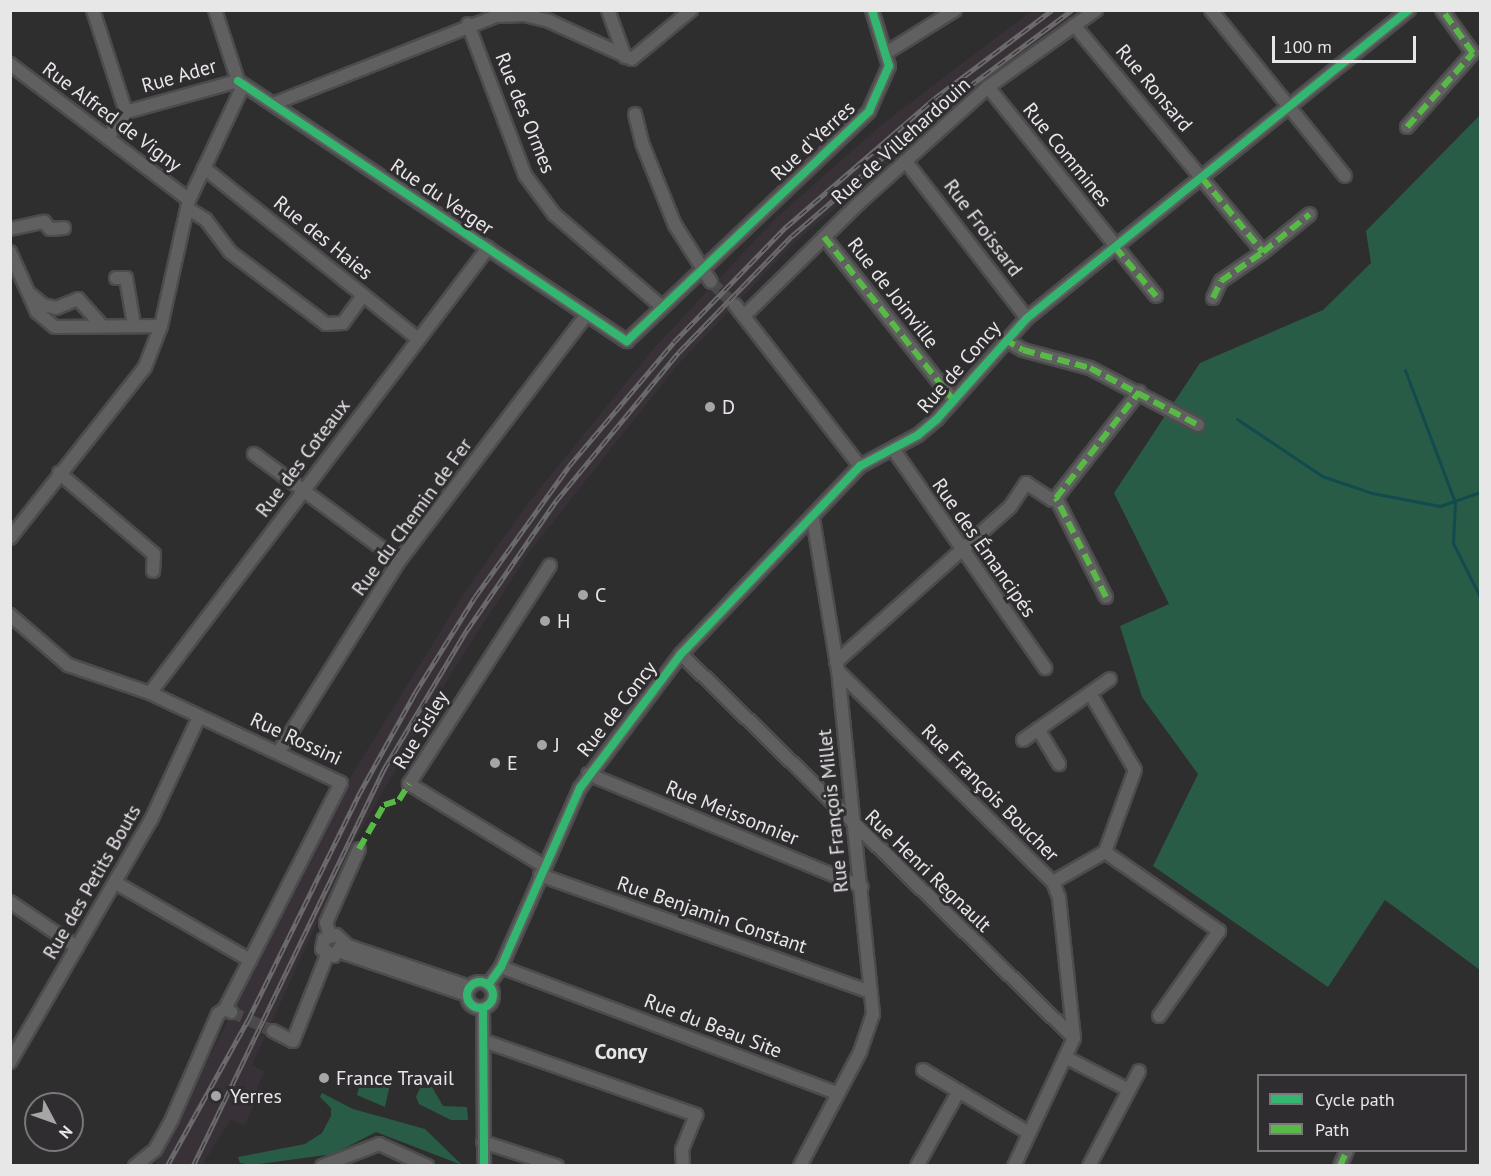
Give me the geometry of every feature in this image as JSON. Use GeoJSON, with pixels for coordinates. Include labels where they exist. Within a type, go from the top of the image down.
{"type":"FeatureCollection","features":[{"type":"Feature","properties":{"kind":"street"},"geometry":{"type":"LineString","coordinates":[[93,10],[126,112]]}},
{"type":"Feature","properties":{"kind":"street"},"geometry":{"type":"LineString","coordinates":[[10,538],[58,473],[145,367],[161,326],[188,204],[241,90],[215,10]]}},
{"type":"Feature","properties":{"kind":"street"},"geometry":{"type":"LineString","coordinates":[[608,10],[629,58]]}},
{"type":"Feature","properties":{"kind":"street"},"geometry":{"type":"LineString","coordinates":[[629,58],[691,10]]}},
{"type":"Feature","properties":{"kind":"street","name":"Rue d'Yerres"},"geometry":{"type":"LineString","coordinates":[[627,341],[869,111],[889,66],[872,10]]}},
{"type":"Feature","properties":{"kind":"street"},"geometry":{"type":"LineString","coordinates":[[886,53],[955,10]]}},
{"type":"Feature","properties":{"kind":"street","name":"Rue de Villehardouin"},"geometry":{"type":"LineString","coordinates":[[745,315],[824,237],[988,87],[1096,10]]}},
{"type":"Feature","properties":{"kind":"street"},"geometry":{"type":"LineString","coordinates":[[1211,10],[1345,176]]}},
{"type":"Feature","properties":{"kind":"street"},"geometry":{"type":"LineString","coordinates":[[1407,127],[1473,53],[1442,10]]}},
{"type":"Feature","properties":{"kind":"street","name":"Rue de Concy"},"geometry":{"type":"LineString","coordinates":[[483,1166],[483,1008],[493,1000],[488,985],[501,967],[542,871],[588,774],[681,654],[813,519],[860,466],[928,428],[1004,339],[1027,318],[1404,12]]}},
{"type":"Feature","properties":{"kind":"street"},"geometry":{"type":"LineString","coordinates":[[273,104],[468,24],[524,15],[549,21],[629,58]]}},
{"type":"Feature","properties":{"kind":"street","name":"Rue des Ormes"},"geometry":{"type":"LineString","coordinates":[[468,24],[525,175],[554,214],[662,307]]}},
{"type":"Feature","properties":{"kind":"street","name":"Rue Ronsard"},"geometry":{"type":"LineString","coordinates":[[1074,25],[1263,252]]}},
{"type":"Feature","properties":{"kind":"street","name":"Rue Alfred de Vigny"},"geometry":{"type":"LineString","coordinates":[[10,64],[108,137],[206,220],[230,252],[326,324],[343,323],[363,295]]}},
{"type":"Feature","properties":{"kind":"street","name":"Rue Ader"},"geometry":{"type":"LineString","coordinates":[[108,137],[126,112],[238,81]]}},
{"type":"Feature","properties":{"kind":"street","name":"Rue du Verger"},"geometry":{"type":"LineString","coordinates":[[238,81],[627,341]]}},
{"type":"Feature","properties":{"kind":"street","name":"Rue Commines"},"geometry":{"type":"LineString","coordinates":[[988,87],[1156,296]]}},
{"type":"Feature","properties":{"kind":"street"},"geometry":{"type":"LineString","coordinates":[[635,114],[675,225],[711,282]]}},
{"type":"Feature","properties":{"kind":"street","name":"Rue Froissard"},"geometry":{"type":"LineString","coordinates":[[907,163],[1027,318]]}},
{"type":"Feature","properties":{"kind":"street","name":"Rue des Haies"},"geometry":{"type":"LineString","coordinates":[[204,168],[418,339]]}},
{"type":"Feature","properties":{"kind":"street"},"geometry":{"type":"LineString","coordinates":[[1214,298],[1221,281],[1263,252],[1310,214]]}},
{"type":"Feature","properties":{"kind":"street"},"geometry":{"type":"LineString","coordinates":[[10,229],[41,216],[50,229],[64,228]]}},
{"type":"Feature","properties":{"kind":"street","name":"Rue de Joinville"},"geometry":{"type":"LineString","coordinates":[[824,237],[953,400]]}},
{"type":"Feature","properties":{"kind":"street","name":"Rue des Coteaux"},"geometry":{"type":"LineString","coordinates":[[150,693],[488,248]]}},
{"type":"Feature","properties":{"kind":"street"},"geometry":{"type":"LineString","coordinates":[[12,261],[37,312],[55,327],[161,326]]}},
{"type":"Feature","properties":{"kind":"street"},"geometry":{"type":"LineString","coordinates":[[116,278],[126,278],[134,325]]}},
{"type":"Feature","properties":{"kind":"street"},"geometry":{"type":"LineString","coordinates":[[23,287],[44,305],[56,308],[78,299],[102,326]]}},
{"type":"Feature","properties":{"kind":"street"},"geometry":{"type":"LineString","coordinates":[[735,305],[860,466]]}},
{"type":"Feature","properties":{"kind":"street","name":"Rue du Chemin de Fer"},"geometry":{"type":"LineString","coordinates":[[280,750],[399,561],[587,314]]}},
{"type":"Feature","properties":{"kind":"street"},"geometry":{"type":"LineString","coordinates":[[1004,339],[1023,350],[1090,368],[1198,425]]}},
{"type":"Feature","properties":{"kind":"street"},"geometry":{"type":"LineString","coordinates":[[837,666],[961,549],[1010,507],[1026,483],[1052,500],[1056,498],[1139,392]]}},
{"type":"Feature","properties":{"kind":"street","name":"Rue des Émancipés"},"geometry":{"type":"LineString","coordinates":[[893,449],[1045,668]]}},
{"type":"Feature","properties":{"kind":"street"},"geometry":{"type":"LineString","coordinates":[[254,454],[399,561]]}},
{"type":"Feature","properties":{"kind":"street"},"geometry":{"type":"LineString","coordinates":[[58,473],[154,554],[153,571]]}},
{"type":"Feature","properties":{"kind":"street"},"geometry":{"type":"LineString","coordinates":[[1056,498],[1106,597]]}},
{"type":"Feature","properties":{"kind":"street","name":"Rue François Millet"},"geometry":{"type":"LineString","coordinates":[[813,519],[837,666],[871,992],[869,1030],[836,1093]]}},
{"type":"Feature","properties":{"kind":"street","name":"Rue Sisley"},"geometry":{"type":"LineString","coordinates":[[542,871],[409,784],[550,565]]}},
{"type":"Feature","properties":{"kind":"street","name":"Rue Rossini"},"geometry":{"type":"LineString","coordinates":[[10,615],[68,665],[150,693],[199,717],[280,750],[337,777],[342,788],[250,960],[228,1010],[213,1025],[155,1150],[135,1166]]}},
{"type":"Feature","properties":{"kind":"street","name":"Rue Henri Regnault"},"geometry":{"type":"LineString","coordinates":[[681,654],[852,824],[1074,1038]]}},
{"type":"Feature","properties":{"kind":"street","name":"Rue François Boucher"},"geometry":{"type":"LineString","coordinates":[[837,666],[1053,882],[1059,898],[1074,1038]]}},
{"type":"Feature","properties":{"kind":"street"},"geometry":{"type":"LineString","coordinates":[[1023,740],[1110,679]]}},
{"type":"Feature","properties":{"kind":"street"},"geometry":{"type":"LineString","coordinates":[[1053,882],[1105,852],[1135,770],[1090,693]]}},
{"type":"Feature","properties":{"kind":"street","name":"Rue des Petits Bouts"},"geometry":{"type":"LineString","coordinates":[[10,1062],[15,1045],[117,883],[199,717]]}},
{"type":"Feature","properties":{"kind":"street"},"geometry":{"type":"LineString","coordinates":[[1038,729],[1059,764]]}},
{"type":"Feature","properties":{"kind":"street","name":"Rue Meissonnier"},"geometry":{"type":"LineString","coordinates":[[588,774],[861,887]]}},
{"type":"Feature","properties":{"kind":"street"},"geometry":{"type":"LineString","coordinates":[[359,849],[326,923],[330,935],[342,948],[468,991],[474,1006],[483,1008]]}},
{"type":"Feature","properties":{"kind":"street"},"geometry":{"type":"LineString","coordinates":[[1105,852],[1219,931],[1159,1016]]}},
{"type":"Feature","properties":{"kind":"street","name":"Rue Benjamin Constant"},"geometry":{"type":"LineString","coordinates":[[542,871],[871,992]]}},
{"type":"Feature","properties":{"kind":"street"},"geometry":{"type":"LineString","coordinates":[[117,883],[250,960]]}},
{"type":"Feature","properties":{"kind":"street"},"geometry":{"type":"LineString","coordinates":[[10,902],[78,947]]}},
{"type":"Feature","properties":{"kind":"street"},"geometry":{"type":"LineString","coordinates":[[327,955],[322,945],[330,935]]}},
{"type":"Feature","properties":{"kind":"street"},"geometry":{"type":"LineString","coordinates":[[273,1031],[293,1041],[327,955],[342,948]]}},
{"type":"Feature","properties":{"kind":"street","name":"Rue du Beau Site"},"geometry":{"type":"LineString","coordinates":[[501,967],[836,1093]]}},
{"type":"Feature","properties":{"kind":"street"},"geometry":{"type":"LineString","coordinates":[[468,991],[481,982],[488,985]]}},
{"type":"Feature","properties":{"kind":"street"},"geometry":{"type":"LineString","coordinates":[[1014,1166],[1074,1038]]}},
{"type":"Feature","properties":{"kind":"street"},"geometry":{"type":"LineString","coordinates":[[484,1041],[696,1115],[682,1150],[683,1166]]}},
{"type":"Feature","properties":{"kind":"street"},"geometry":{"type":"LineString","coordinates":[[1065,1057],[1129,1090]]}},
{"type":"Feature","properties":{"kind":"street"},"geometry":{"type":"LineString","coordinates":[[923,1070],[1029,1133]]}},
{"type":"Feature","properties":{"kind":"street"},"geometry":{"type":"LineString","coordinates":[[1089,1166],[1139,1071]]}},
{"type":"Feature","properties":{"kind":"street"},"geometry":{"type":"LineString","coordinates":[[917,1166],[959,1091]]}},
{"type":"Feature","properties":{"kind":"street"},"geometry":{"type":"LineString","coordinates":[[800,1166],[836,1093]]}},
{"type":"Feature","properties":{"kind":"street"},"geometry":{"type":"LineString","coordinates":[[483,1142],[556,1166]]}},
{"type":"Feature","properties":{"kind":"street"},"geometry":{"type":"LineString","coordinates":[[322,1166],[379,1144],[427,1166]]}},
{"type":"Feature","properties":{"kind":"street"},"geometry":{"type":"LineString","coordinates":[[1340,1166],[1346,1152]]}},
{"type":"Feature","properties":{"kind":"shaded area"},"geometry":{"type":"Polygon","coordinates":[[[1031,11],[1084,11],[974,91],[793,244],[675,368],[530,551],[452,672],[353,844],[252,1065],[265,1072],[257,1087],[259,1097],[244,1126],[231,1119],[202,1165],[154,1166],[350,778],[464,593],[528,503],[654,348],[776,218],[880,126],[1031,11]]]}},
{"type":"Feature","properties":{"kind":"green space"},"geometry":{"type":"Polygon","coordinates":[[[1480,115],[1480,970],[1385,900],[1328,987],[1153,866],[1198,774],[1142,697],[1120,626],[1169,604],[1114,493],[1200,363],[1323,310],[1371,263],[1366,231],[1480,115]]]}},
{"type":"Feature","properties":{"kind":"green space"},"geometry":{"type":"Polygon","coordinates":[[[361,1080],[390,1084],[385,1107],[357,1095],[361,1080]]]}},
{"type":"Feature","properties":{"kind":"green space"},"geometry":{"type":"Polygon","coordinates":[[[422,1084],[432,1087],[443,1106],[467,1107],[468,1120],[451,1120],[419,1104],[416,1097],[422,1084]]]}},
{"type":"Feature","properties":{"kind":"green space"},"geometry":{"type":"Polygon","coordinates":[[[322,1093],[353,1109],[425,1129],[462,1165],[376,1132],[333,1154],[252,1165],[240,1163],[238,1157],[305,1144],[322,1133],[331,1116],[331,1108],[320,1097],[322,1093]]]}},
{"type":"Feature","properties":{"kind":"waterway"},"geometry":{"type":"LineString","coordinates":[[1405,370],[1455,502],[1453,543],[1480,597]]}},
{"type":"Feature","properties":{"kind":"waterway"},"geometry":{"type":"LineString","coordinates":[[1237,419],[1322,476],[1372,493],[1440,506],[1480,492]]}},
{"type":"Feature","properties":{"kind":"tunnel"},"geometry":{"type":"LineString","coordinates":[[711,282],[735,305]]}},
{"type":"Feature","properties":{"kind":"tunnel"},"geometry":{"type":"LineString","coordinates":[[231,1012],[273,1031]]}},
{"type":"Feature","properties":{"kind":"railway"},"geometry":{"type":"LineString","coordinates":[[167,1166],[248,1020],[358,796],[415,693],[475,597],[569,466],[674,342],[786,227],[935,98],[1052,10]]}},
{"type":"Feature","properties":{"kind":"railway"},"geometry":{"type":"LineString","coordinates":[[193,1166],[384,769],[467,630],[556,501],[679,352],[792,236],[940,108],[1072,10]]}},
{"type":"Feature","properties":{"kind":"marked path"},"geometry":{"type":"LineString","coordinates":[[1407,127],[1473,53],[1442,10]]}},
{"type":"Feature","properties":{"kind":"marked path"},"geometry":{"type":"LineString","coordinates":[[1202,178],[1263,252],[1310,214]]}},
{"type":"Feature","properties":{"kind":"marked path"},"geometry":{"type":"LineString","coordinates":[[824,237],[953,400]]}},
{"type":"Feature","properties":{"kind":"marked path"},"geometry":{"type":"LineString","coordinates":[[1115,247],[1156,296]]}},
{"type":"Feature","properties":{"kind":"marked path"},"geometry":{"type":"LineString","coordinates":[[1213,298],[1221,281],[1263,252]]}},
{"type":"Feature","properties":{"kind":"marked path"},"geometry":{"type":"LineString","coordinates":[[1004,339],[1023,350],[1090,368],[1198,425]]}},
{"type":"Feature","properties":{"kind":"marked path"},"geometry":{"type":"LineString","coordinates":[[1106,597],[1056,498],[1139,392]]}},
{"type":"Feature","properties":{"kind":"marked path"},"geometry":{"type":"LineString","coordinates":[[359,849],[384,805],[399,800],[409,784]]}},
{"type":"Feature","properties":{"kind":"marked path"},"geometry":{"type":"LineString","coordinates":[[1340,1166],[1346,1152]]}},
{"type":"Feature","properties":{"kind":"cycle path"},"geometry":{"type":"LineString","coordinates":[[238,81],[627,341],[869,111],[889,66],[872,10]]}},
{"type":"Feature","properties":{"kind":"cycle path"},"geometry":{"type":"LineString","coordinates":[[488,985],[501,967],[580,788],[681,654],[860,466],[918,435],[937,419],[1027,318],[1409,10]]}},
{"type":"Feature","properties":{"kind":"cycle path"},"geometry":{"type":"LineString","coordinates":[[480,982],[489,986],[493,995],[489,1004],[480,1008],[471,1004],[467,995],[471,986],[480,982]]}},
{"type":"Feature","properties":{"kind":"cycle path"},"geometry":{"type":"LineString","coordinates":[[483,1008],[484,1166]]}},
{"type":"Feature","properties":{"kind":"place","name":"D"},"geometry":{"type":"Point","coordinates":[710,407]}},
{"type":"Feature","properties":{"kind":"place","name":"C"},"geometry":{"type":"Point","coordinates":[583,595]}},
{"type":"Feature","properties":{"kind":"place","name":"H"},"geometry":{"type":"Point","coordinates":[545,621]}},
{"type":"Feature","properties":{"kind":"place","name":"J"},"geometry":{"type":"Point","coordinates":[542,745]}},
{"type":"Feature","properties":{"kind":"place","name":"E"},"geometry":{"type":"Point","coordinates":[495,763]}},
{"type":"Feature","properties":{"kind":"place","name":"France Travail"},"geometry":{"type":"Point","coordinates":[324,1078]}},
{"type":"Feature","properties":{"kind":"place","name":"Yerres"},"geometry":{"type":"Point","coordinates":[216,1096]}},
{"type":"Feature","properties":{"kind":"district","name":"Concy"},"geometry":{"type":"Point","coordinates":[621,1052]}}]}
